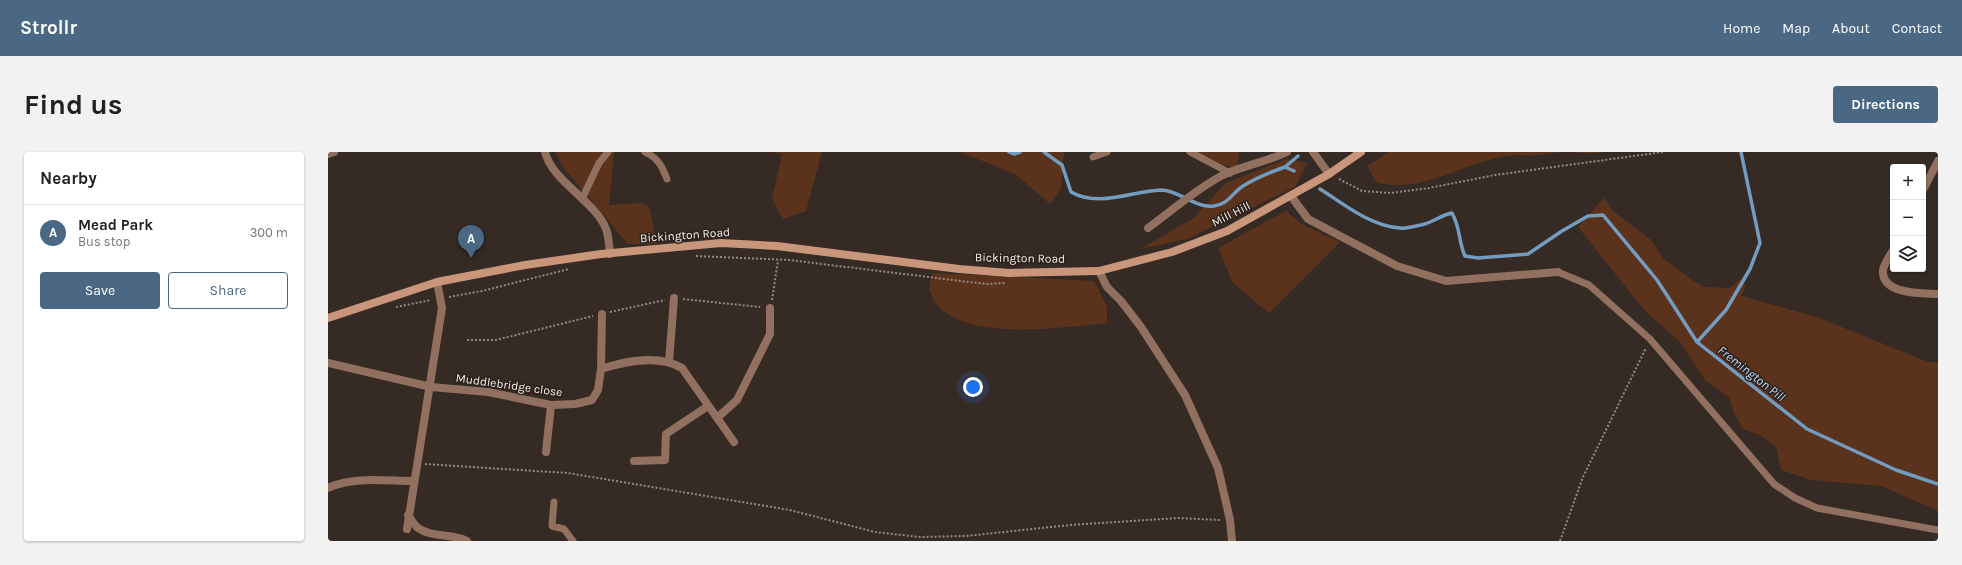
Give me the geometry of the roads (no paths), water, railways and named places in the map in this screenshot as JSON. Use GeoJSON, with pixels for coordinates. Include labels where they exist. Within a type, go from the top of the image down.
{"type":"FeatureCollection","features":[{"type":"Feature","properties":{"kind":"main road","name":"Mill Hill"},"geometry":{"type":"LineString","coordinates":[[1099,271],[1172,252],[1227,231],[1329,174],[1361,152]]}},
{"type":"Feature","properties":{"kind":"main road","name":"Bickington Road"},"geometry":{"type":"LineString","coordinates":[[328,318],[437,282],[525,265],[610,254],[721,243],[777,246],[980,271],[1009,273],[1099,271]]}},
{"type":"Feature","properties":{"kind":"street"},"geometry":{"type":"LineString","coordinates":[[328,154],[334,152]]}},
{"type":"Feature","properties":{"kind":"street"},"geometry":{"type":"LineString","coordinates":[[545,152],[556,172],[582,199],[606,228],[610,254]]}},
{"type":"Feature","properties":{"kind":"street"},"geometry":{"type":"LineString","coordinates":[[1148,228],[1200,189],[1230,173],[1270,160],[1287,152]]}},
{"type":"Feature","properties":{"kind":"street"},"geometry":{"type":"LineString","coordinates":[[1313,152],[1329,174]]}},
{"type":"Feature","properties":{"kind":"street"},"geometry":{"type":"LineString","coordinates":[[1926,184],[1938,161]]}},
{"type":"Feature","properties":{"kind":"street"},"geometry":{"type":"LineString","coordinates":[[1291,196],[1308,218],[1397,266],[1446,281],[1558,272]]}},
{"type":"Feature","properties":{"kind":"street"},"geometry":{"type":"LineString","coordinates":[[1890,256],[1883,269],[1884,279],[1890,285],[1900,290],[1938,294]]}},
{"type":"Feature","properties":{"kind":"street"},"geometry":{"type":"LineString","coordinates":[[1099,271],[1107,287],[1121,301],[1141,327],[1185,395],[1218,468],[1230,520],[1232,541]]}},
{"type":"Feature","properties":{"kind":"street"},"geometry":{"type":"LineString","coordinates":[[407,529],[413,481],[431,387],[442,308],[437,282]]}},
{"type":"Feature","properties":{"kind":"street"},"geometry":{"type":"LineString","coordinates":[[669,362],[674,298]]}},
{"type":"Feature","properties":{"kind":"street"},"geometry":{"type":"LineString","coordinates":[[717,418],[738,400],[770,334],[770,308]]}},
{"type":"Feature","properties":{"kind":"street"},"geometry":{"type":"LineString","coordinates":[[602,314],[601,369],[623,362],[669,362],[682,368],[734,442]]}},
{"type":"Feature","properties":{"kind":"street","name":"Muddlebridge close"},"geometry":{"type":"LineString","coordinates":[[328,363],[431,387],[488,392],[551,405],[580,404],[592,400],[598,390],[601,369]]}},
{"type":"Feature","properties":{"kind":"street","name":"Muddlebridge close"},"geometry":{"type":"LineString","coordinates":[[546,452],[551,405]]}},
{"type":"Feature","properties":{"kind":"street"},"geometry":{"type":"LineString","coordinates":[[634,461],[665,460],[666,434],[708,406]]}},
{"type":"Feature","properties":{"kind":"street"},"geometry":{"type":"LineString","coordinates":[[328,488],[335,485],[361,480],[413,481]]}},
{"type":"Feature","properties":{"kind":"street"},"geometry":{"type":"LineString","coordinates":[[408,515],[418,528],[438,535],[457,536],[467,541]]}},
{"type":"Feature","properties":{"kind":"lane"},"geometry":{"type":"LineString","coordinates":[[582,199],[599,163],[608,152]]}},
{"type":"Feature","properties":{"kind":"lane"},"geometry":{"type":"LineString","coordinates":[[645,152],[660,162],[667,179]]}},
{"type":"Feature","properties":{"kind":"lane"},"geometry":{"type":"LineString","coordinates":[[1093,157],[1107,152]]}},
{"type":"Feature","properties":{"kind":"lane"},"geometry":{"type":"LineString","coordinates":[[1190,152],[1230,173]]}},
{"type":"Feature","properties":{"kind":"lane"},"geometry":{"type":"LineString","coordinates":[[1558,272],[1588,285],[1650,340],[1774,484],[1795,498],[1817,508],[1938,530]]}},
{"type":"Feature","properties":{"kind":"lane"},"geometry":{"type":"LineString","coordinates":[[554,502],[552,526],[564,529],[573,541]]}},
{"type":"Feature","properties":{"kind":"waterway"},"geometry":{"type":"LineString","coordinates":[[1009,152],[1014,154],[1020,152]]}},
{"type":"Feature","properties":{"kind":"waterway"},"geometry":{"type":"LineString","coordinates":[[1044,152],[1062,165],[1071,192],[1082,197],[1093,199],[1104,199],[1161,190],[1174,193],[1201,205],[1214,206],[1223,203],[1239,188],[1264,175],[1285,167],[1294,171]]}},
{"type":"Feature","properties":{"kind":"waterway"},"geometry":{"type":"LineString","coordinates":[[1697,342],[1726,310],[1750,269],[1760,243],[1741,152]]}},
{"type":"Feature","properties":{"kind":"waterway"},"geometry":{"type":"LineString","coordinates":[[1285,167],[1298,156]]}},
{"type":"Feature","properties":{"kind":"waterway","name":"Fremington Pill"},"geometry":{"type":"LineString","coordinates":[[1320,189],[1368,219],[1389,226],[1405,228],[1421,225],[1452,213],[1457,224],[1461,245],[1465,256],[1478,258],[1528,254],[1562,231],[1588,216],[1603,215],[1657,280],[1697,342],[1807,429],[1896,470],[1938,484]]}},
{"type":"Feature","properties":{"kind":"place","name":"Mead Park"},"geometry":{"type":"Point","coordinates":[471,258]}}]}
